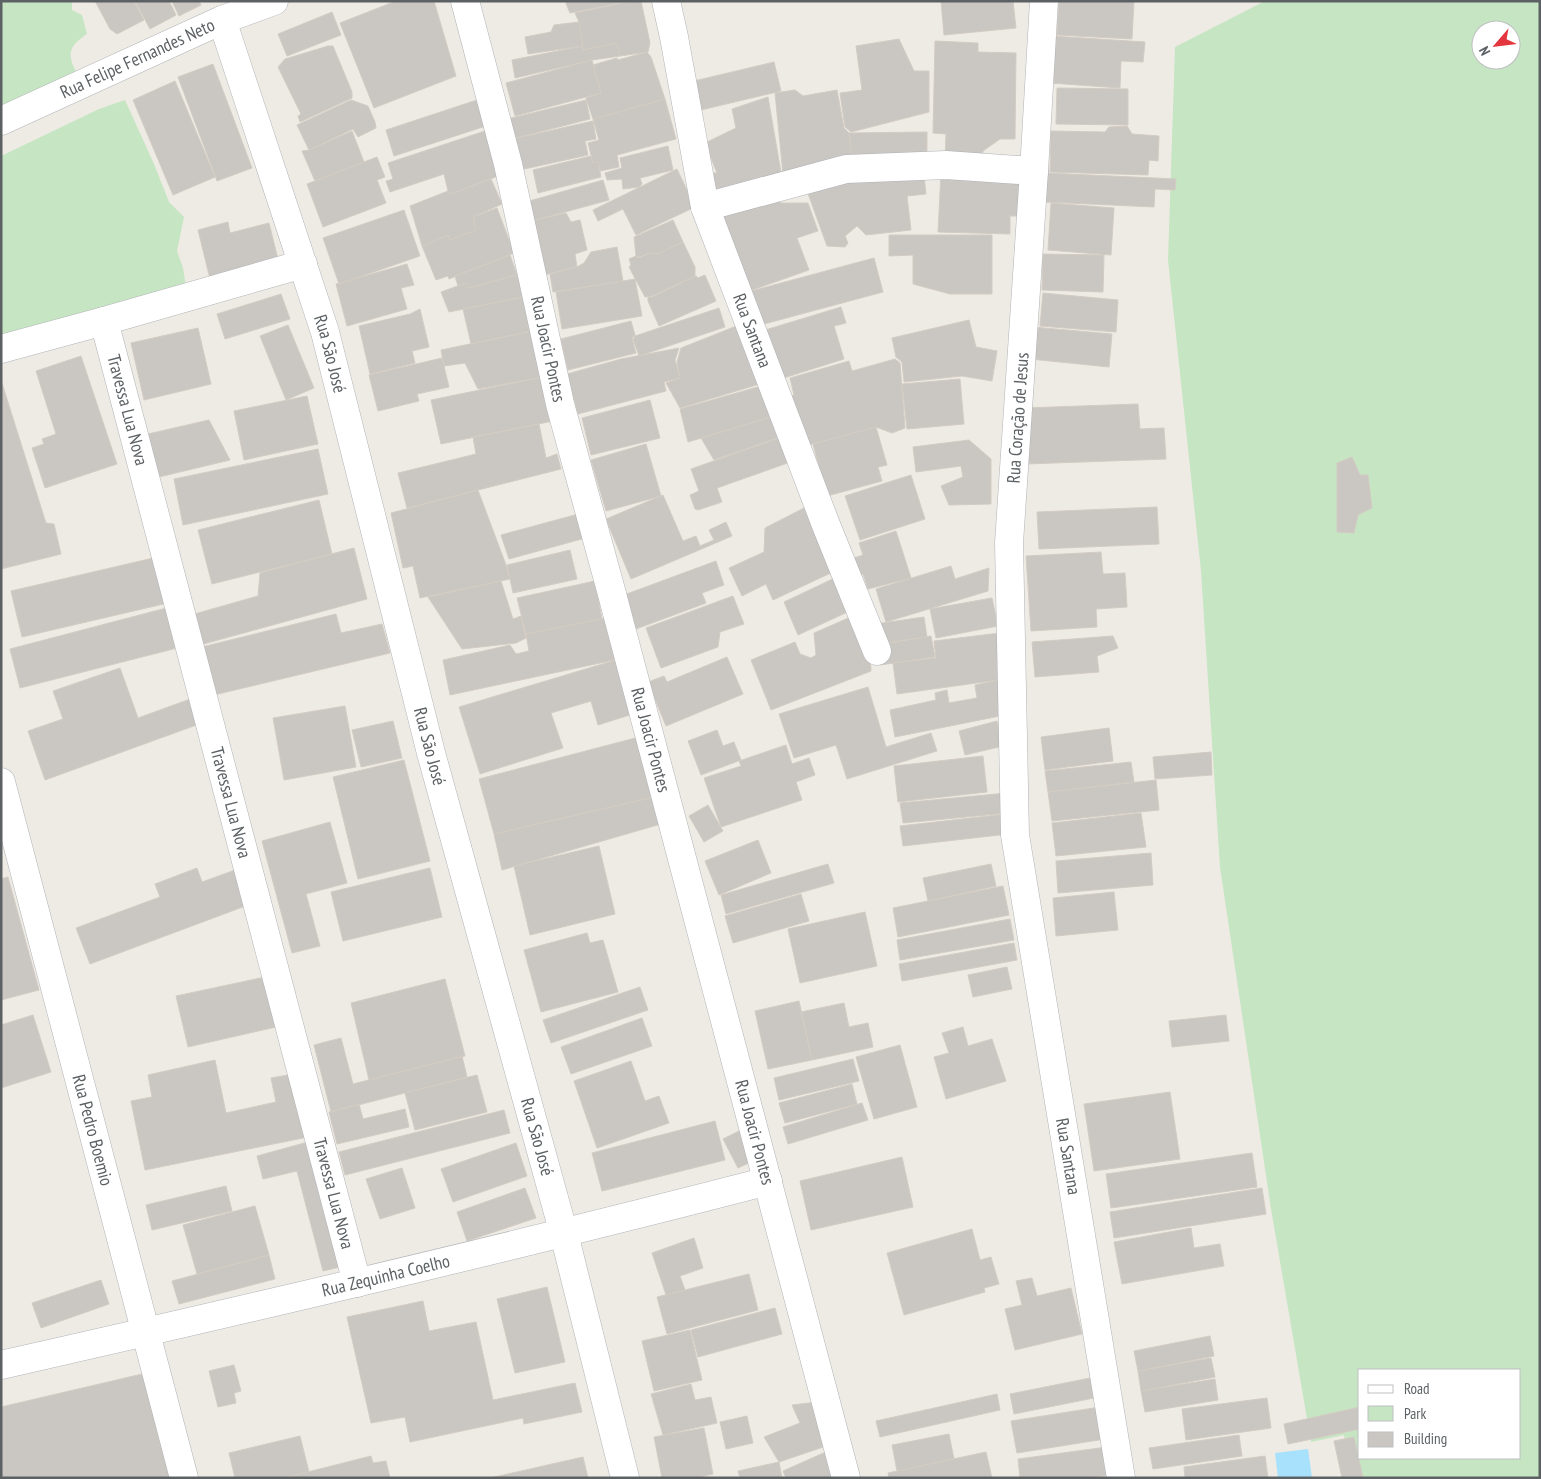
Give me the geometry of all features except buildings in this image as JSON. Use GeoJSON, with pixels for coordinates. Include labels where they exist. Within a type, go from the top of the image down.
{"type":"FeatureCollection","features":[{"type":"Feature","properties":{"kind":"street","name":"Rua Felipe Fernandes Neto"},"geometry":{"type":"LineString","coordinates":[[1,121],[222,20],[274,1]]}},
{"type":"Feature","properties":{"kind":"street","name":"Rua Joacir Pontes"},"geometry":{"type":"LineString","coordinates":[[465,1],[508,164],[560,404],[846,1478]]}},
{"type":"Feature","properties":{"kind":"street","name":"Rua Santana"},"geometry":{"type":"LineString","coordinates":[[666,1],[705,208],[826,525],[877,651]]}},
{"type":"Feature","properties":{"kind":"street","name":"Rua Coração de Jesus"},"geometry":{"type":"LineString","coordinates":[[1015,835],[1009,543],[1044,1]]}},
{"type":"Feature","properties":{"kind":"street","name":"Rua São José"},"geometry":{"type":"LineString","coordinates":[[222,20],[325,332],[431,753],[564,1234],[625,1478]]}},
{"type":"Feature","properties":{"kind":"street"},"geometry":{"type":"LineString","coordinates":[[705,208],[846,169],[946,165],[1034,171]]}},
{"type":"Feature","properties":{"kind":"street"},"geometry":{"type":"LineString","coordinates":[[1,349],[104,322],[303,264]]}},
{"type":"Feature","properties":{"kind":"street","name":"Travessa Lua Nova"},"geometry":{"type":"LineString","coordinates":[[104,322],[357,1283]]}},
{"type":"Feature","properties":{"kind":"street","name":"Rua Pedro Boemio"},"geometry":{"type":"LineString","coordinates":[[1,782],[184,1478]]}},
{"type":"Feature","properties":{"kind":"street","name":"Rua Santana"},"geometry":{"type":"LineString","coordinates":[[1015,835],[1121,1478]]}},
{"type":"Feature","properties":{"kind":"street","name":"Rua Zequinha Coelho"},"geometry":{"type":"LineString","coordinates":[[1,1365],[564,1234],[768,1181]]}},
{"type":"Feature","properties":{"kind":"green space"},"geometry":{"type":"Polygon","coordinates":[[[1,1],[72,1],[72,10],[82,15],[87,34],[76,43],[71,52],[72,62],[78,75],[1,118],[1,1]]]}},
{"type":"Feature","properties":{"kind":"green space"},"geometry":{"type":"Polygon","coordinates":[[[1265,1],[1540,1],[1540,1478],[1351,1478],[1344,1435],[1311,1442],[1271,1209],[1220,867],[1201,571],[1168,260],[1175,47],[1265,1]]]}},
{"type":"Feature","properties":{"kind":"green space"},"geometry":{"type":"Polygon","coordinates":[[[125,100],[169,202],[184,217],[177,251],[183,268],[186,287],[1,346],[1,156],[99,109],[125,100]]]}},
{"type":"Feature","properties":{"kind":"water"},"geometry":{"type":"Polygon","coordinates":[[[1308,1449],[1312,1478],[1278,1478],[1275,1453],[1308,1449]]]}}]}
